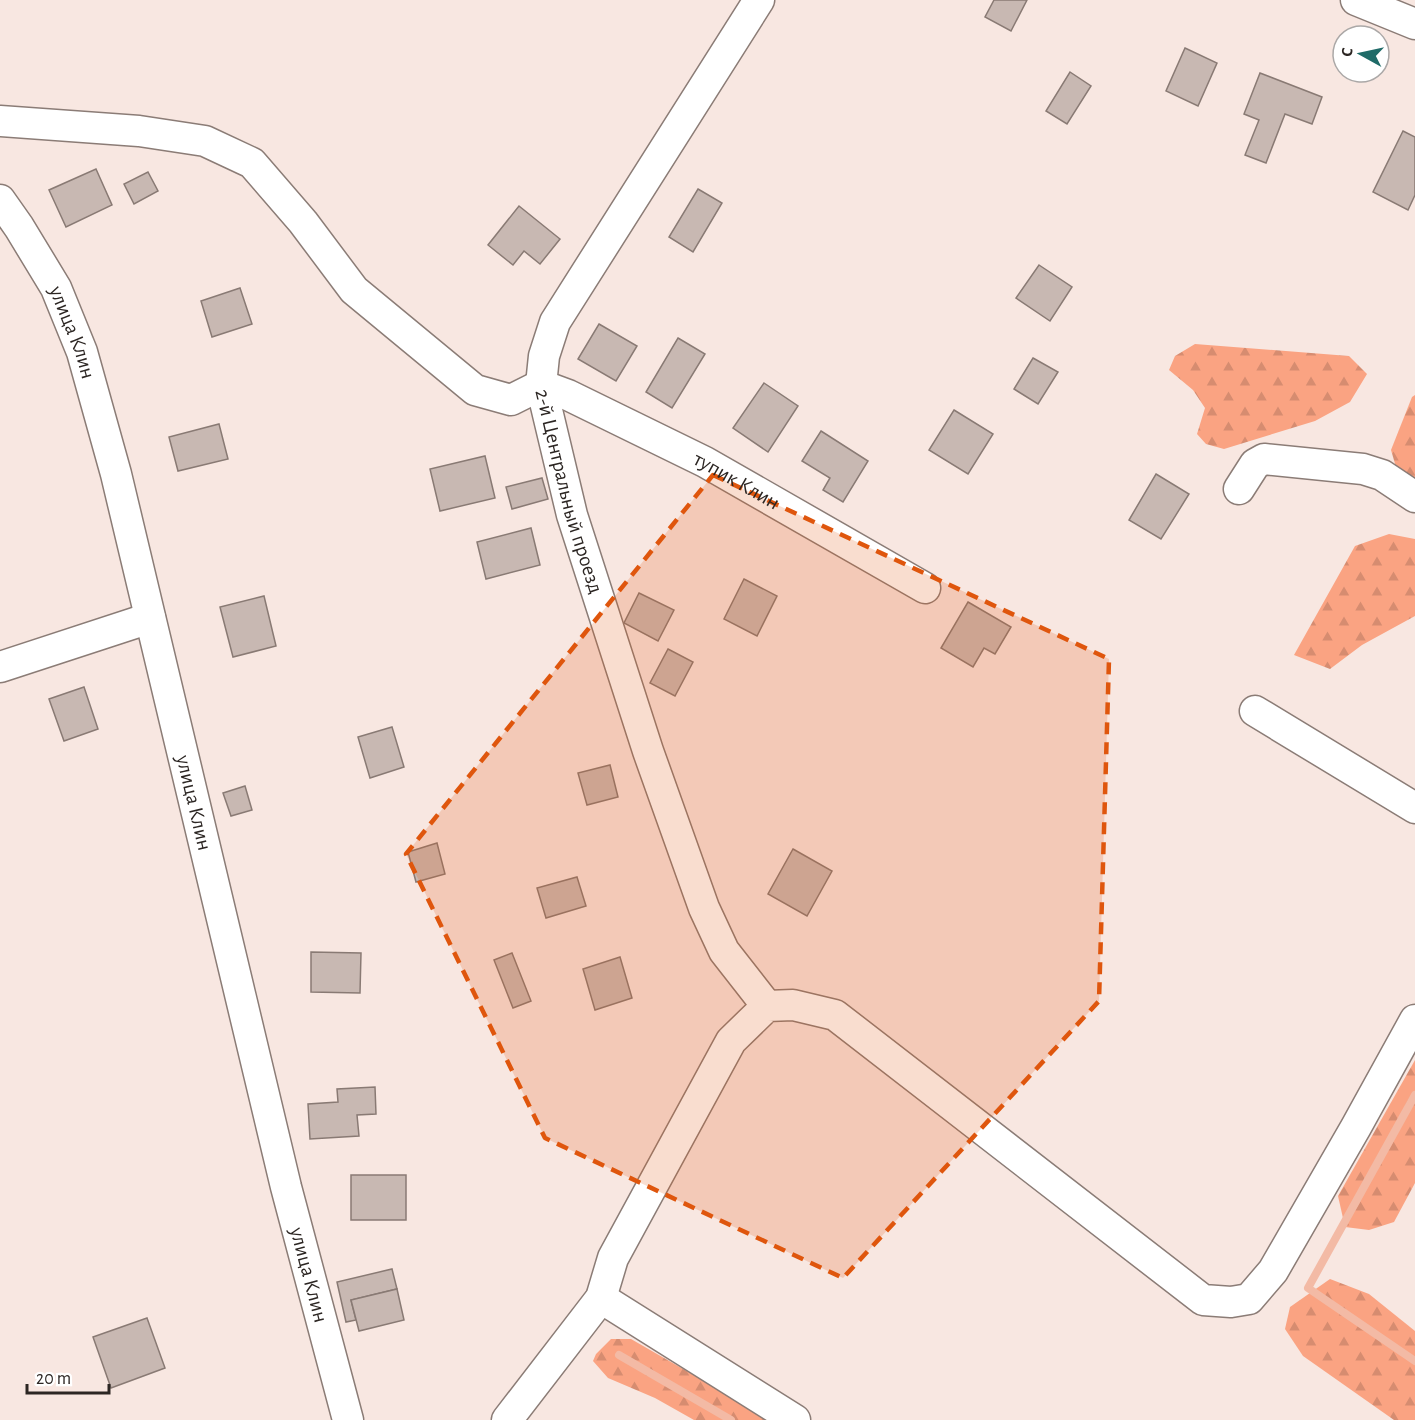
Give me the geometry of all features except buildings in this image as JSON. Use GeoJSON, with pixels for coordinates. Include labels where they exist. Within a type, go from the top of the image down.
{"type":"FeatureCollection","features":[{"type":"Feature","properties":{"kind":"street","name":"2-й Центральный проезд"},"geometry":{"type":"LineString","coordinates":[[759,0],[555,322],[544,356],[541,385],[572,515],[648,750],[704,909],[724,951],[767,1006]]}},
{"type":"Feature","properties":{"kind":"street"},"geometry":{"type":"LineString","coordinates":[[1356,0],[1415,24]]}},
{"type":"Feature","properties":{"kind":"street"},"geometry":{"type":"LineString","coordinates":[[0,121],[139,131],[205,141],[252,163],[303,222],[354,290],[475,390],[511,400],[541,385]]}},
{"type":"Feature","properties":{"kind":"street","name":"улица Клин"},"geometry":{"type":"LineString","coordinates":[[0,200],[19,226],[56,288],[82,352],[116,474],[283,1175],[348,1420]]}},
{"type":"Feature","properties":{"kind":"street","name":"тупик Клин"},"geometry":{"type":"LineString","coordinates":[[541,385],[568,395],[705,462],[925,588]]}},
{"type":"Feature","properties":{"kind":"street"},"geometry":{"type":"LineString","coordinates":[[1239,489],[1255,464],[1264,459],[1363,469],[1382,475],[1415,497]]}},
{"type":"Feature","properties":{"kind":"street"},"geometry":{"type":"LineString","coordinates":[[0,667],[150,618]]}},
{"type":"Feature","properties":{"kind":"street"},"geometry":{"type":"LineString","coordinates":[[1255,711],[1415,808]]}},
{"type":"Feature","properties":{"kind":"street"},"geometry":{"type":"LineString","coordinates":[[507,1420],[601,1298],[613,1258],[731,1041],[767,1006],[793,1005],[835,1015],[1203,1300],[1231,1302],[1249,1299],[1273,1271],[1415,1020]]}},
{"type":"Feature","properties":{"kind":"street"},"geometry":{"type":"LineString","coordinates":[[601,1298],[795,1420]]}},
{"type":"Feature","properties":{"kind":"highlighted area"},"geometry":{"type":"Polygon","coordinates":[[[713,475],[1109,659],[1099,1001],[843,1278],[545,1138],[406,854],[713,475]]]}},
{"type":"Feature","properties":{"kind":"green space"},"geometry":{"type":"Polygon","coordinates":[[[1195,344],[1349,356],[1367,374],[1350,402],[1315,421],[1224,449],[1206,444],[1197,434],[1205,408],[1193,390],[1169,370],[1175,356],[1195,344]]]}},
{"type":"Feature","properties":{"kind":"green space"},"geometry":{"type":"Polygon","coordinates":[[[1415,395],[1415,480],[1396,467],[1391,450],[1412,397],[1415,395]]]}},
{"type":"Feature","properties":{"kind":"green space"},"geometry":{"type":"Polygon","coordinates":[[[1389,534],[1415,539],[1415,616],[1362,645],[1330,669],[1294,655],[1355,546],[1389,534]]]}},
{"type":"Feature","properties":{"kind":"green space"},"geometry":{"type":"Polygon","coordinates":[[[1415,1060],[1415,1183],[1394,1222],[1369,1230],[1345,1227],[1338,1196],[1415,1060]]]}},
{"type":"Feature","properties":{"kind":"green space"},"geometry":{"type":"Polygon","coordinates":[[[1330,1279],[1369,1294],[1415,1331],[1415,1420],[1394,1420],[1303,1356],[1285,1329],[1290,1307],[1330,1279]]]}},
{"type":"Feature","properties":{"kind":"green space"},"geometry":{"type":"Polygon","coordinates":[[[611,1339],[631,1339],[772,1420],[694,1420],[655,1398],[608,1378],[593,1361],[596,1354],[611,1339]]]}},
{"type":"Feature","properties":{"kind":"waterway"},"geometry":{"type":"LineString","coordinates":[[1415,1095],[1308,1288],[1415,1361]]}},
{"type":"Feature","properties":{"kind":"waterway"},"geometry":{"type":"LineString","coordinates":[[619,1355],[731,1420]]}}]}
